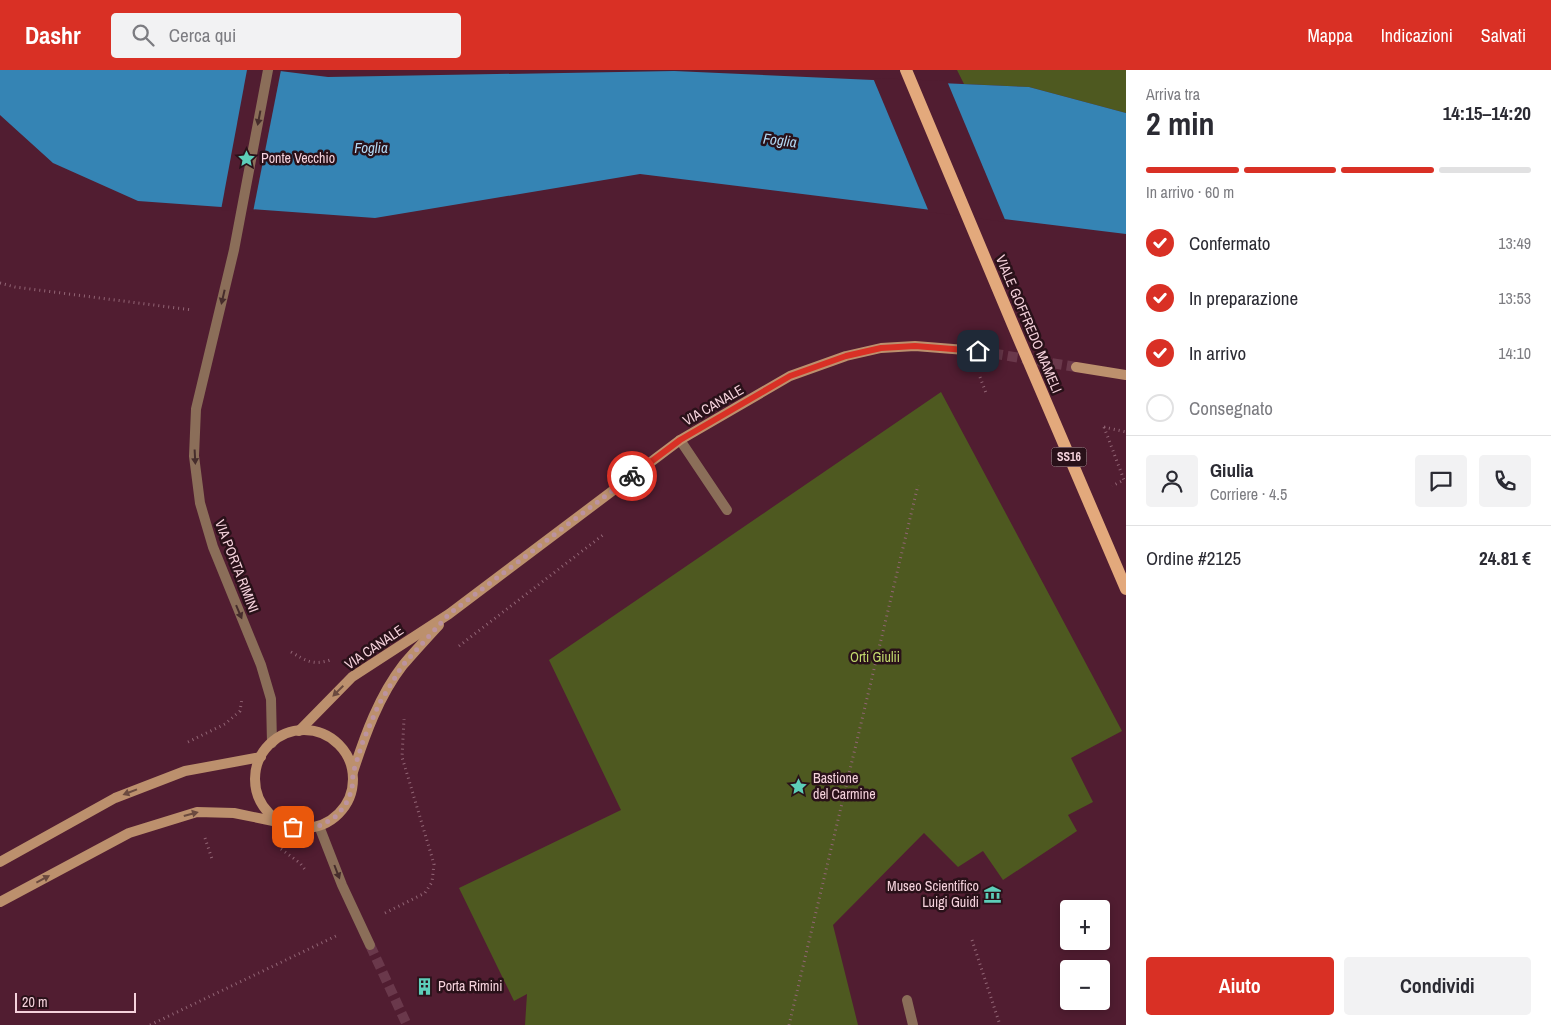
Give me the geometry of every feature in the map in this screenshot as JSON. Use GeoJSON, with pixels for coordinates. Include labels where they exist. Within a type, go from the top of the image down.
{"type":"FeatureCollection","features":[{"type":"Feature","properties":{"kind":"main road","name":"VIALE GOFFREDO MAMELI"},"geometry":{"type":"LineString","coordinates":[[906,70],[1126,589]]}},
{"type":"Feature","properties":{"kind":"street","name":"VIA PORTA RIMINI"},"geometry":{"type":"LineString","coordinates":[[268,70],[234,250],[196,409],[194,456],[200,503],[212,547],[261,665],[270,699],[272,743]]}},
{"type":"Feature","properties":{"kind":"street","name":"VIA CANALE"},"geometry":{"type":"LineString","coordinates":[[299,731],[352,677],[449,614],[680,440],[790,376],[846,356],[881,348],[915,346],[978,351]]}},
{"type":"Feature","properties":{"kind":"street"},"geometry":{"type":"LineString","coordinates":[[1076,367],[1126,375]]}},
{"type":"Feature","properties":{"kind":"street"},"geometry":{"type":"LineString","coordinates":[[680,440],[728,510]]}},
{"type":"Feature","properties":{"kind":"street","name":"VIA CANALE"},"geometry":{"type":"LineString","coordinates":[[353,773],[363,741],[379,704],[402,666],[449,614]]}},
{"type":"Feature","properties":{"kind":"street"},"geometry":{"type":"LineString","coordinates":[[0,902],[129,833],[198,812],[234,812],[281,822],[293,827],[319,826],[334,818],[345,806],[352,790],[353,773],[349,759],[340,746],[329,736],[314,731],[299,731],[285,735],[272,743],[261,757],[256,771],[256,786],[261,800],[269,813],[281,822]]}},
{"type":"Feature","properties":{"kind":"street"},"geometry":{"type":"LineString","coordinates":[[0,862],[114,798],[184,771],[261,757]]}},
{"type":"Feature","properties":{"kind":"street"},"geometry":{"type":"LineString","coordinates":[[319,826],[342,885],[370,945]]}},
{"type":"Feature","properties":{"kind":"street"},"geometry":{"type":"LineString","coordinates":[[907,1000],[913,1025]]}},
{"type":"Feature","properties":{"kind":"path"},"geometry":{"type":"LineString","coordinates":[[0,283],[15,287],[194,310]]}},
{"type":"Feature","properties":{"kind":"path"},"geometry":{"type":"LineString","coordinates":[[1112,486],[1124,480],[1104,427],[1126,432]]}},
{"type":"Feature","properties":{"kind":"path"},"geometry":{"type":"LineString","coordinates":[[789,1025],[918,485]]}},
{"type":"Feature","properties":{"kind":"path"},"geometry":{"type":"LineString","coordinates":[[457,647],[604,534]]}},
{"type":"Feature","properties":{"kind":"path"},"geometry":{"type":"LineString","coordinates":[[291,652],[307,662],[321,664],[338,658]]}},
{"type":"Feature","properties":{"kind":"path"},"geometry":{"type":"LineString","coordinates":[[182,744],[226,724],[240,711],[242,696]]}},
{"type":"Feature","properties":{"kind":"path"},"geometry":{"type":"LineString","coordinates":[[384,913],[425,893],[432,882],[434,864],[402,757],[403,721],[406,713]]}},
{"type":"Feature","properties":{"kind":"path"},"geometry":{"type":"LineString","coordinates":[[204,833],[212,859]]}},
{"type":"Feature","properties":{"kind":"path"},"geometry":{"type":"LineString","coordinates":[[150,1025],[343,932]]}},
{"type":"Feature","properties":{"kind":"path"},"geometry":{"type":"LineString","coordinates":[[972,940],[1000,1025]]}},
{"type":"Feature","properties":{"kind":"green space"},"geometry":{"type":"Polygon","coordinates":[[[957,70],[1126,70],[1126,113],[1029,87],[964,84],[957,70]]]}},
{"type":"Feature","properties":{"kind":"green space","name":"Orti Giulii"},"geometry":{"type":"Polygon","coordinates":[[[941,392],[1122,731],[1071,758],[1093,802],[1068,815],[1077,831],[1003,880],[983,851],[958,867],[924,833],[833,925],[858,1025],[525,1025],[527,994],[514,1001],[459,888],[621,810],[549,660],[941,392]]]}},
{"type":"Feature","properties":{"kind":"water","name":"Foglia"},"geometry":{"type":"Polygon","coordinates":[[[0,70],[272,70],[328,77],[674,71],[1029,87],[1126,113],[1126,234],[640,174],[375,218],[138,201],[53,163],[0,115],[0,70]]]}},
{"type":"Feature","properties":{"kind":"pier","name":"Ponte Vecchio"},"geometry":{"type":"Polygon","coordinates":[[[247,70],[281,70],[253,212],[221,210],[247,70]]]}},
{"type":"Feature","properties":{"kind":"pier"},"geometry":{"type":"Polygon","coordinates":[[[873,78],[947,81],[1006,222],[929,212],[873,78]]]}},
{"type":"Feature","properties":{"kind":"tunnel"},"geometry":{"type":"LineString","coordinates":[[978,351],[1076,367]]}},
{"type":"Feature","properties":{"kind":"tunnel"},"geometry":{"type":"LineString","coordinates":[[370,945],[407,1025]]}},
{"type":"Feature","properties":{"kind":"way so far"},"geometry":{"type":"LineString","coordinates":[[293,827],[319,826],[334,818],[345,806],[352,790],[353,773],[363,741],[379,704],[402,666],[449,614],[632,476]]}},
{"type":"Feature","properties":{"kind":"place","name":"Ponte Vecchio"},"geometry":{"type":"Point","coordinates":[247,158]}},
{"type":"Feature","properties":{"kind":"place","name":"Bastione del Carmine"},"geometry":{"type":"Point","coordinates":[799,786]}},
{"type":"Feature","properties":{"kind":"place","name":"Museo Scientifico Luigi Guidi"},"geometry":{"type":"Point","coordinates":[993,894]}},
{"type":"Feature","properties":{"kind":"place","name":"Porta Rimini"},"geometry":{"type":"Point","coordinates":[424,986]}},
{"type":"Feature","properties":{"kind":"route"},"geometry":{"type":"LineString","coordinates":[[632,476],[680,440],[790,376],[846,356],[881,348],[915,346],[978,351]]}}]}
